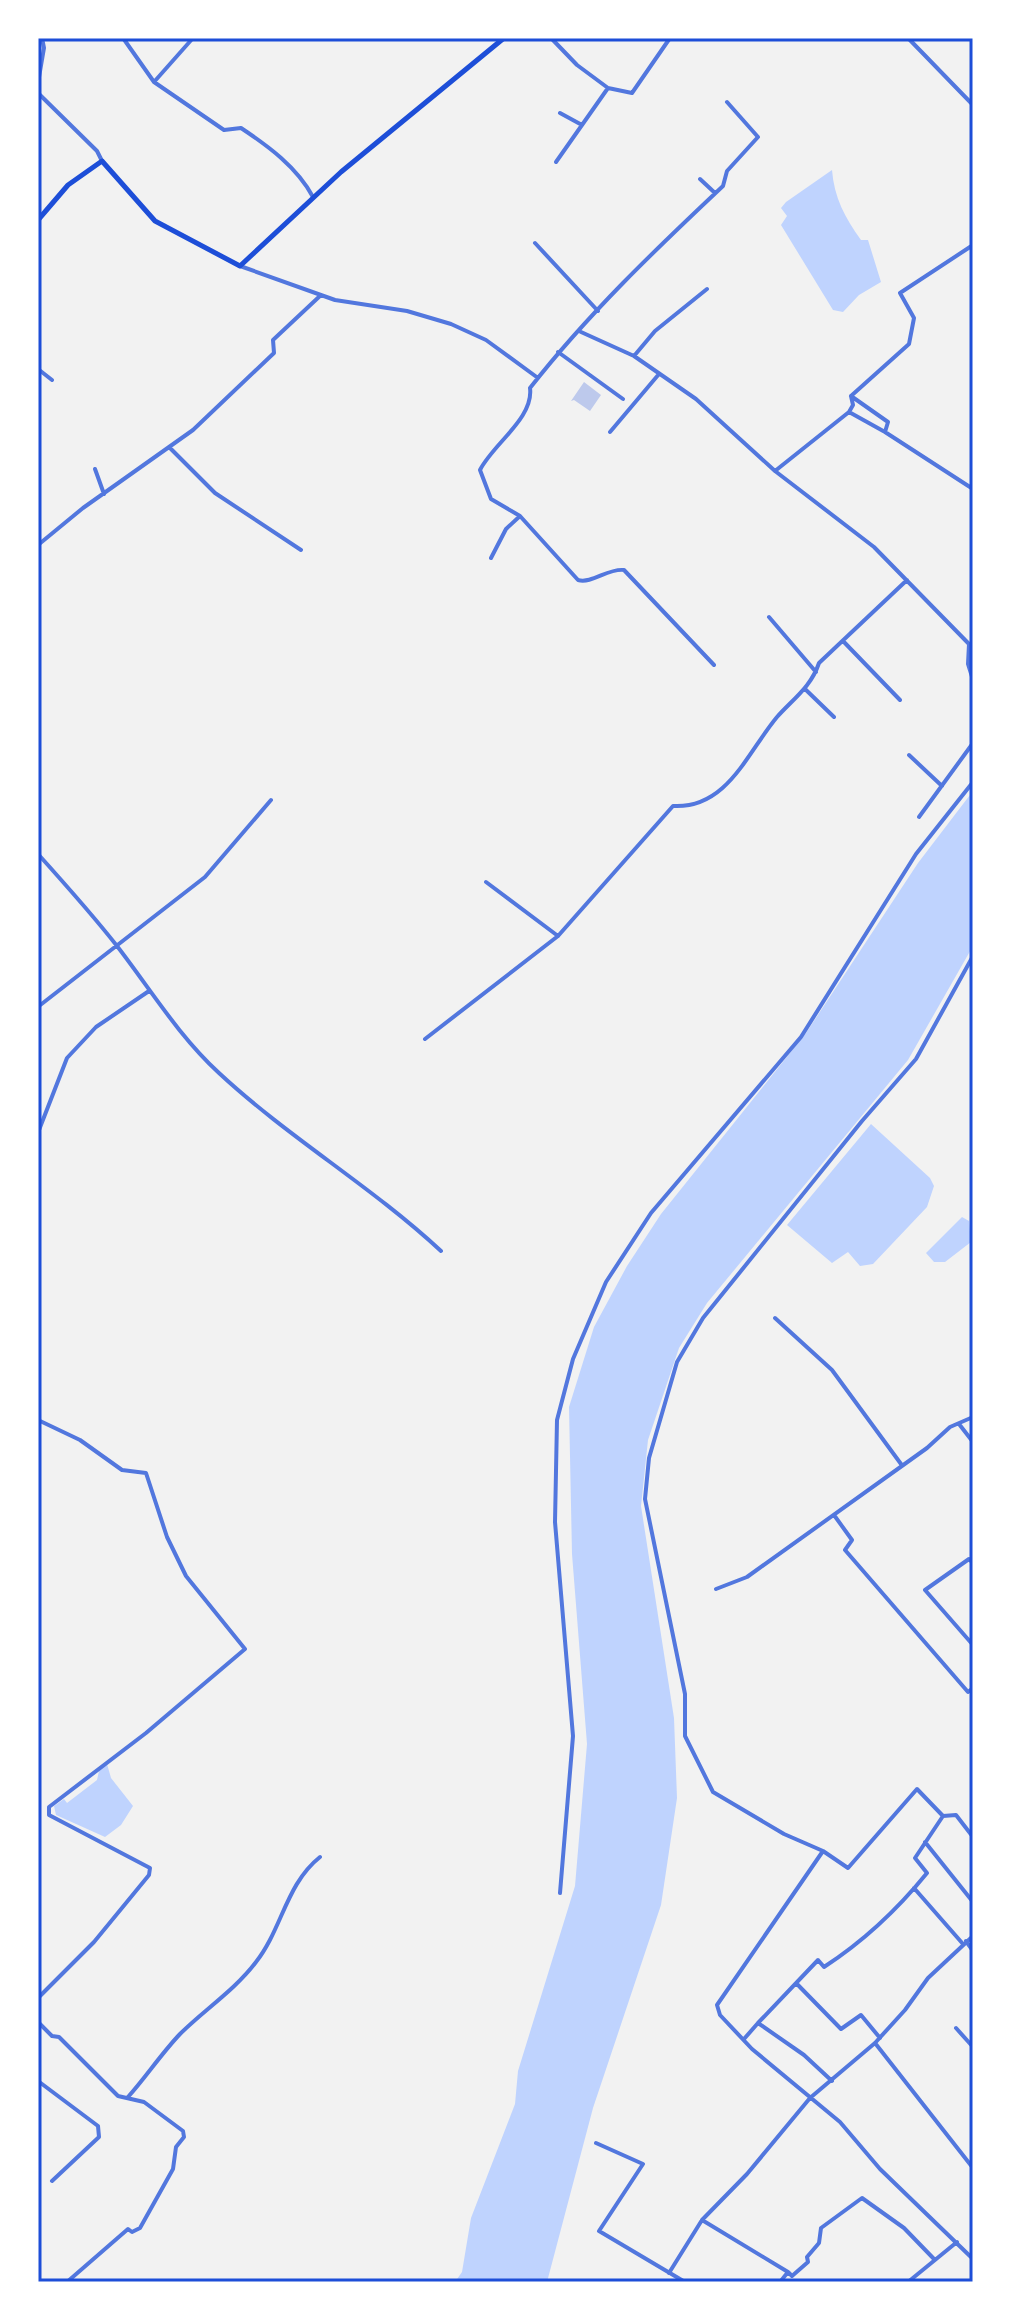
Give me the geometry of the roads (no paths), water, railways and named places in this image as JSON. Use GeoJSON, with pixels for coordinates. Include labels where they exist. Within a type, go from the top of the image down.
{"type":"FeatureCollection","features":[{"type":"Feature","properties":{"kind":"main road"},"geometry":{"type":"LineString","coordinates":[[38,220],[68,185],[102,161],[155,221],[240,266],[313,197],[504,38]]}},
{"type":"Feature","properties":{"kind":"street"},"geometry":{"type":"LineString","coordinates":[[38,83],[44,48],[42,38]]}},
{"type":"Feature","properties":{"kind":"street"},"geometry":{"type":"LineString","coordinates":[[123,38],[154,82],[224,130],[241,128],[257,139],[290,166],[313,197]]}},
{"type":"Feature","properties":{"kind":"street"},"geometry":{"type":"LineString","coordinates":[[154,82],[193,38]]}},
{"type":"Feature","properties":{"kind":"street"},"geometry":{"type":"LineString","coordinates":[[551,38],[577,65],[608,88],[632,93],[670,38]]}},
{"type":"Feature","properties":{"kind":"street"},"geometry":{"type":"LineString","coordinates":[[908,38],[973,105]]}},
{"type":"Feature","properties":{"kind":"street"},"geometry":{"type":"LineString","coordinates":[[556,162],[608,88]]}},
{"type":"Feature","properties":{"kind":"street"},"geometry":{"type":"LineString","coordinates":[[38,93],[97,151],[102,161]]}},
{"type":"Feature","properties":{"kind":"street"},"geometry":{"type":"LineString","coordinates":[[714,665],[624,570],[615,569],[581,582],[520,516],[491,499],[480,470],[489,452],[522,415],[532,398],[530,388],[558,352],[581,331],[629,274],[723,186],[727,171],[758,134],[727,102]]}},
{"type":"Feature","properties":{"kind":"street"},"geometry":{"type":"LineString","coordinates":[[560,113],[582,125]]}},
{"type":"Feature","properties":{"kind":"street"},"geometry":{"type":"LineString","coordinates":[[700,179],[715,193]]}},
{"type":"Feature","properties":{"kind":"street"},"geometry":{"type":"LineString","coordinates":[[535,243],[598,311]]}},
{"type":"Feature","properties":{"kind":"street"},"geometry":{"type":"LineString","coordinates":[[851,396],[909,344],[914,318],[900,293],[973,245]]}},
{"type":"Feature","properties":{"kind":"street"},"geometry":{"type":"LineString","coordinates":[[240,266],[357,305],[407,311],[451,324],[486,340],[538,378]]}},
{"type":"Feature","properties":{"kind":"street"},"geometry":{"type":"LineString","coordinates":[[634,356],[655,331],[707,289]]}},
{"type":"Feature","properties":{"kind":"street"},"geometry":{"type":"LineString","coordinates":[[38,545],[193,430],[274,353],[273,340],[321,295]]}},
{"type":"Feature","properties":{"kind":"street"},"geometry":{"type":"LineString","coordinates":[[581,331],[634,356],[696,399],[775,471],[874,547],[971,644],[968,664],[973,680]]}},
{"type":"Feature","properties":{"kind":"street"},"geometry":{"type":"LineString","coordinates":[[558,352],[623,399]]}},
{"type":"Feature","properties":{"kind":"street"},"geometry":{"type":"LineString","coordinates":[[38,369],[52,380]]}},
{"type":"Feature","properties":{"kind":"street"},"geometry":{"type":"LineString","coordinates":[[610,432],[659,374]]}},
{"type":"Feature","properties":{"kind":"street"},"geometry":{"type":"LineString","coordinates":[[775,471],[849,412],[853,405],[851,396]]}},
{"type":"Feature","properties":{"kind":"street"},"geometry":{"type":"LineString","coordinates":[[851,396],[888,422],[885,432]]}},
{"type":"Feature","properties":{"kind":"street"},"geometry":{"type":"LineString","coordinates":[[849,412],[973,489]]}},
{"type":"Feature","properties":{"kind":"street"},"geometry":{"type":"LineString","coordinates":[[169,447],[215,493],[301,550]]}},
{"type":"Feature","properties":{"kind":"street"},"geometry":{"type":"LineString","coordinates":[[95,469],[104,494]]}},
{"type":"Feature","properties":{"kind":"street"},"geometry":{"type":"LineString","coordinates":[[491,558],[506,529],[520,516]]}},
{"type":"Feature","properties":{"kind":"street"},"geometry":{"type":"LineString","coordinates":[[425,1039],[558,936],[673,806],[695,807],[727,784],[777,717],[805,689],[819,663],[907,580]]}},
{"type":"Feature","properties":{"kind":"street"},"geometry":{"type":"LineString","coordinates":[[769,617],[816,672]]}},
{"type":"Feature","properties":{"kind":"street"},"geometry":{"type":"LineString","coordinates":[[843,641],[900,700]]}},
{"type":"Feature","properties":{"kind":"street"},"geometry":{"type":"LineString","coordinates":[[805,689],[834,717]]}},
{"type":"Feature","properties":{"kind":"street"},"geometry":{"type":"LineString","coordinates":[[919,817],[973,743]]}},
{"type":"Feature","properties":{"kind":"street"},"geometry":{"type":"LineString","coordinates":[[909,755],[942,786]]}},
{"type":"Feature","properties":{"kind":"street"},"geometry":{"type":"LineString","coordinates":[[560,1893],[573,1736],[555,1522],[557,1420],[573,1359],[606,1282],[651,1213],[801,1037],[916,854],[973,782]]}},
{"type":"Feature","properties":{"kind":"street"},"geometry":{"type":"LineString","coordinates":[[39,1006],[205,877],[271,800]]}},
{"type":"Feature","properties":{"kind":"street"},"geometry":{"type":"LineString","coordinates":[[38,854],[116,945],[180,1035],[237,1089],[335,1168],[392,1207],[441,1251]]}},
{"type":"Feature","properties":{"kind":"street"},"geometry":{"type":"LineString","coordinates":[[486,882],[558,936]]}},
{"type":"Feature","properties":{"kind":"street"},"geometry":{"type":"LineString","coordinates":[[943,1816],[917,1789],[848,1868],[823,1851],[784,1834],[713,1792],[685,1736],[685,1694],[645,1499],[649,1458],[677,1362],[703,1318],[852,1132],[916,1059],[973,956]]}},
{"type":"Feature","properties":{"kind":"street"},"geometry":{"type":"LineString","coordinates":[[39,1130],[67,1058],[96,1027],[149,991]]}},
{"type":"Feature","properties":{"kind":"street"},"geometry":{"type":"LineString","coordinates":[[775,1318],[832,1370],[901,1464]]}},
{"type":"Feature","properties":{"kind":"street"},"geometry":{"type":"LineString","coordinates":[[716,1589],[747,1577],[901,1464],[973,1417]]}},
{"type":"Feature","properties":{"kind":"street"},"geometry":{"type":"LineString","coordinates":[[38,1420],[80,1440],[122,1470],[146,1473],[167,1537],[186,1576],[245,1649],[146,1733],[49,1807],[49,1815],[150,1868],[149,1875],[94,1942],[38,1998]]}},
{"type":"Feature","properties":{"kind":"street"},"geometry":{"type":"LineString","coordinates":[[959,1424],[973,1442]]}},
{"type":"Feature","properties":{"kind":"street"},"geometry":{"type":"LineString","coordinates":[[834,1515],[852,1540],[845,1550],[971,1690],[973,1698]]}},
{"type":"Feature","properties":{"kind":"street"},"geometry":{"type":"LineString","coordinates":[[973,1563],[969,1559],[925,1590],[973,1645]]}},
{"type":"Feature","properties":{"kind":"street"},"geometry":{"type":"LineString","coordinates":[[744,2039],[818,1960],[824,1967],[858,1944],[914,1888],[927,1873],[915,1858],[943,1816],[949,1812],[956,1815],[973,1837]]}},
{"type":"Feature","properties":{"kind":"street"},"geometry":{"type":"LineString","coordinates":[[925,1842],[973,1902]]}},
{"type":"Feature","properties":{"kind":"street"},"geometry":{"type":"LineString","coordinates":[[823,1851],[717,2005],[720,2015],[840,2122],[880,2169],[973,2259]]}},
{"type":"Feature","properties":{"kind":"street"},"geometry":{"type":"LineString","coordinates":[[128,2097],[181,2033],[254,1965],[281,1920],[290,1894],[307,1867],[320,1857]]}},
{"type":"Feature","properties":{"kind":"street"},"geometry":{"type":"LineString","coordinates":[[914,1888],[973,1951]]}},
{"type":"Feature","properties":{"kind":"street"},"geometry":{"type":"LineString","coordinates":[[669,2273],[702,2220],[747,2174],[810,2098],[877,2041],[928,1978],[973,1936]]}},
{"type":"Feature","properties":{"kind":"street"},"geometry":{"type":"LineString","coordinates":[[797,1984],[841,2029],[861,2015],[973,2169]]}},
{"type":"Feature","properties":{"kind":"street"},"geometry":{"type":"LineString","coordinates":[[38,2022],[52,2036],[59,2037],[118,2096],[144,2102],[183,2131],[184,2137],[176,2147],[175,2164],[140,2228],[132,2232],[128,2229],[67,2282]]}},
{"type":"Feature","properties":{"kind":"street"},"geometry":{"type":"LineString","coordinates":[[758,2023],[804,2055],[832,2081]]}},
{"type":"Feature","properties":{"kind":"street"},"geometry":{"type":"LineString","coordinates":[[956,2028],[973,2047]]}},
{"type":"Feature","properties":{"kind":"street"},"geometry":{"type":"LineString","coordinates":[[38,2081],[98,2126],[99,2137],[52,2181]]}},
{"type":"Feature","properties":{"kind":"street"},"geometry":{"type":"LineString","coordinates":[[596,2143],[643,2164],[599,2231],[685,2282]]}},
{"type":"Feature","properties":{"kind":"street"},"geometry":{"type":"LineString","coordinates":[[702,2220],[792,2276],[808,2262],[807,2257],[819,2243],[821,2228],[862,2198],[904,2228],[934,2259]]}},
{"type":"Feature","properties":{"kind":"street"},"geometry":{"type":"LineString","coordinates":[[908,2282],[957,2242]]}},
{"type":"Feature","properties":{"kind":"street"},"geometry":{"type":"LineString","coordinates":[[780,2282],[788,2272]]}},
{"type":"Feature","properties":{"kind":"water"},"geometry":{"type":"Polygon","coordinates":[[[832,170],[841,207],[861,240],[868,240],[881,282],[859,295],[843,312],[833,310],[781,225],[787,216],[781,208],[786,202],[832,170]]]}},
{"type":"Feature","properties":{"kind":"water"},"geometry":{"type":"Polygon","coordinates":[[[973,791],[973,946],[908,1060],[707,1303],[679,1348],[648,1440],[641,1506],[674,1718],[677,1798],[661,1905],[593,2108],[547,2282],[455,2282],[462,2272],[471,2218],[515,2104],[518,2071],[575,1886],[587,1744],[572,1554],[569,1407],[594,1327],[627,1266],[661,1214],[806,1033],[918,863],[973,791]]]}},
{"type":"Feature","properties":{"kind":"water"},"geometry":{"type":"Polygon","coordinates":[[[871,1124],[930,1178],[934,1186],[927,1207],[873,1264],[860,1266],[848,1252],[832,1263],[787,1225],[871,1124]]]}},
{"type":"Feature","properties":{"kind":"water"},"geometry":{"type":"Polygon","coordinates":[[[962,1217],[969,1221],[971,1242],[945,1262],[934,1262],[926,1253],[962,1217]]]}},
{"type":"Feature","properties":{"kind":"water"},"geometry":{"type":"Polygon","coordinates":[[[107,1764],[111,1778],[133,1806],[121,1825],[105,1837],[56,1815],[54,1806],[64,1799],[67,1803],[97,1780],[99,1771],[107,1764]]]}}]}
